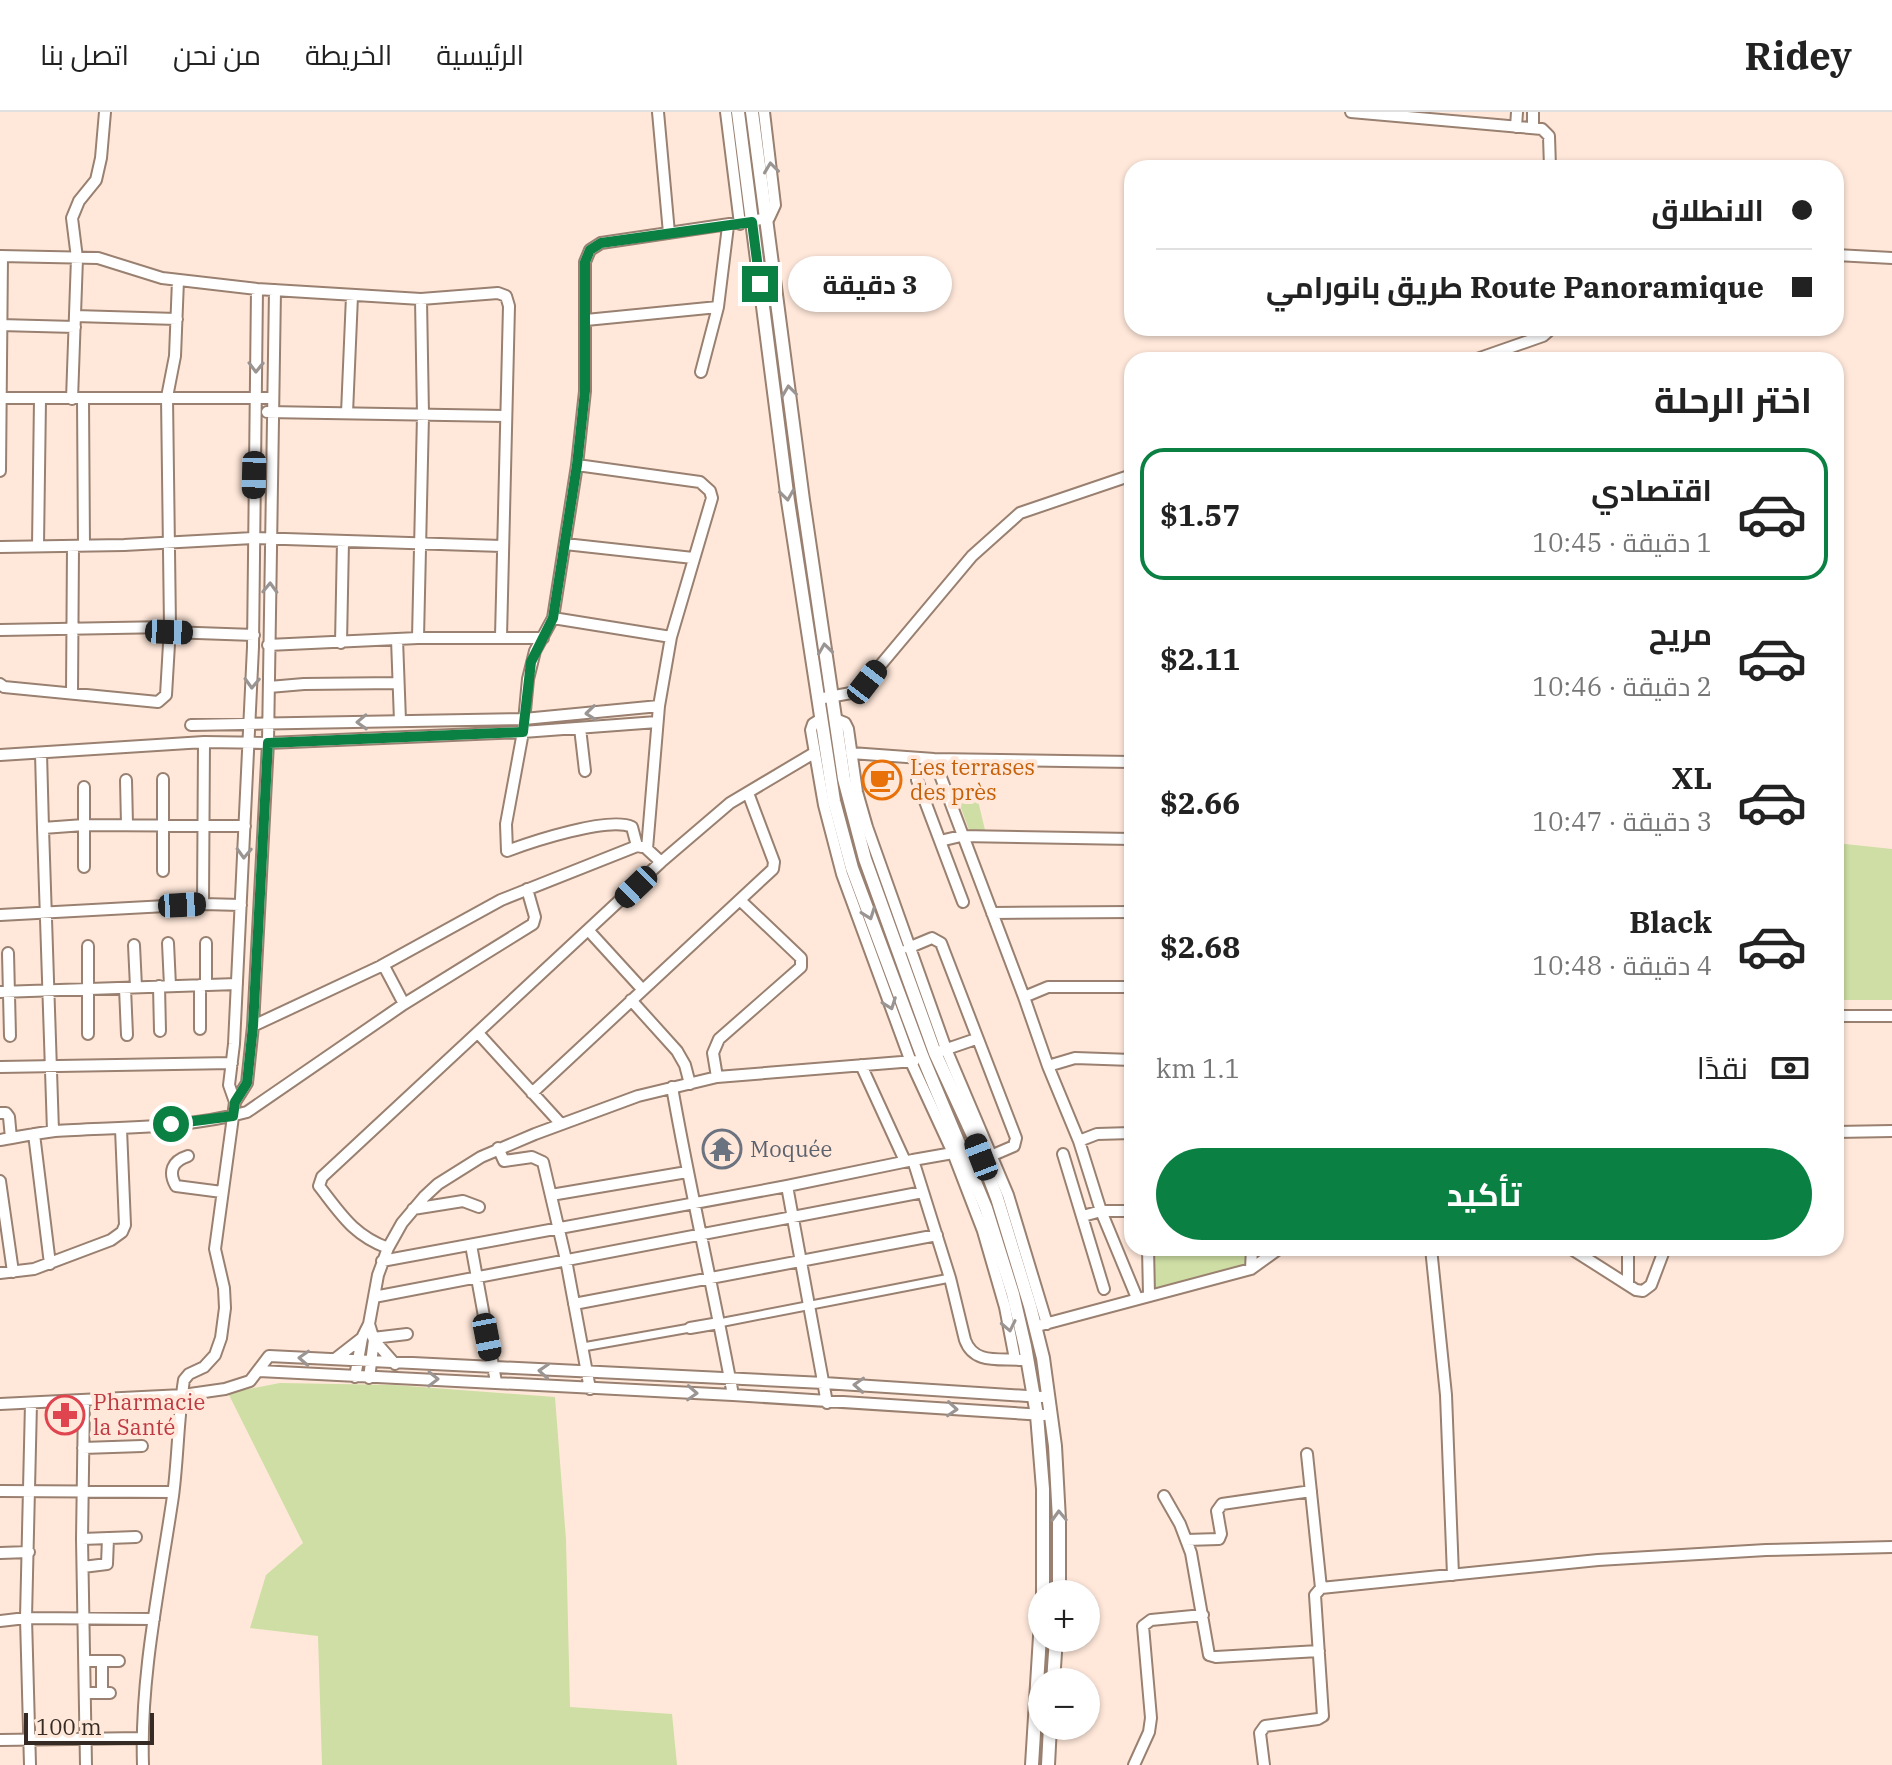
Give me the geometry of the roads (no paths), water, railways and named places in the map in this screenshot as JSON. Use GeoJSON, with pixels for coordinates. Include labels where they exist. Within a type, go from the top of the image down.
{"type":"FeatureCollection","features":[{"type":"Feature","properties":{"kind":"street"},"geometry":{"type":"LineString","coordinates":[[72,693],[70,628],[78,546],[78,399],[75,322],[77,258],[72,218],[79,201],[96,180],[105,112]]}},
{"type":"Feature","properties":{"kind":"street"},"geometry":{"type":"LineString","coordinates":[[658,112],[669,233]]}},
{"type":"Feature","properties":{"kind":"street"},"geometry":{"type":"LineString","coordinates":[[726,112],[746,223],[834,801],[845,846],[929,1055],[986,1208],[1013,1294],[1022,1360]]}},
{"type":"Feature","properties":{"kind":"street"},"geometry":{"type":"LineString","coordinates":[[738,112],[746,223]]}},
{"type":"Feature","properties":{"kind":"street"},"geometry":{"type":"LineString","coordinates":[[752,112],[844,779],[857,833],[929,1055],[993,1155],[1029,1259],[1041,1325],[1058,1483],[1059,1580]]}},
{"type":"Feature","properties":{"kind":"street"},"geometry":{"type":"LineString","coordinates":[[661,862],[642,848],[632,827],[625,823],[588,827],[534,840],[507,851],[506,824],[523,732],[531,662],[553,618],[577,465],[585,391],[585,262],[590,250],[601,243],[766,220],[774,214],[764,112]]}},
{"type":"Feature","properties":{"kind":"street"},"geometry":{"type":"LineString","coordinates":[[1351,112],[1456,117],[1545,130],[1549,134],[1550,160]]}},
{"type":"Feature","properties":{"kind":"street"},"geometry":{"type":"LineString","coordinates":[[1516,127],[1517,112]]}},
{"type":"Feature","properties":{"kind":"street"},"geometry":{"type":"LineString","coordinates":[[1533,112],[1533,128]]}},
{"type":"Feature","properties":{"kind":"street"},"geometry":{"type":"LineString","coordinates":[[701,372],[718,307],[728,226]]}},
{"type":"Feature","properties":{"kind":"street"},"geometry":{"type":"LineString","coordinates":[[1844,255],[1892,258]]}},
{"type":"Feature","properties":{"kind":"street"},"geometry":{"type":"LineString","coordinates":[[0,471],[1,256],[109,260],[178,280],[257,289],[421,299],[498,293],[506,296],[509,306],[501,637]]}},
{"type":"Feature","properties":{"kind":"street"},"geometry":{"type":"LineString","coordinates":[[0,684],[4,687],[158,702],[166,695],[170,629],[167,397],[175,356],[178,280]]}},
{"type":"Feature","properties":{"kind":"street"},"geometry":{"type":"LineString","coordinates":[[235,1102],[229,1085],[251,722],[257,289]]}},
{"type":"Feature","properties":{"kind":"street"},"geometry":{"type":"LineString","coordinates":[[143,1765],[142,1738],[154,1619],[173,1492],[184,1380],[204,1367],[215,1355],[221,1338],[224,1288],[215,1249],[235,1102],[247,1083],[253,1026],[269,722],[275,290]]}},
{"type":"Feature","properties":{"kind":"street"},"geometry":{"type":"LineString","coordinates":[[347,413],[352,296]]}},
{"type":"Feature","properties":{"kind":"street"},"geometry":{"type":"LineString","coordinates":[[418,638],[423,415],[421,299]]}},
{"type":"Feature","properties":{"kind":"street"},"geometry":{"type":"LineString","coordinates":[[586,320],[718,307]]}},
{"type":"Feature","properties":{"kind":"street"},"geometry":{"type":"LineString","coordinates":[[1,325],[177,319]]}},
{"type":"Feature","properties":{"kind":"street"},"geometry":{"type":"LineString","coordinates":[[1497,352],[1543,336]]}},
{"type":"Feature","properties":{"kind":"street"},"geometry":{"type":"LineString","coordinates":[[1,398],[272,398]]}},
{"type":"Feature","properties":{"kind":"street"},"geometry":{"type":"LineString","coordinates":[[38,546],[40,399]]}},
{"type":"Feature","properties":{"kind":"street"},"geometry":{"type":"LineString","coordinates":[[255,412],[505,416]]}},
{"type":"Feature","properties":{"kind":"street"},"geometry":{"type":"LineString","coordinates":[[577,465],[693,480],[706,485],[712,498],[671,637],[659,706],[642,848]]}},
{"type":"Feature","properties":{"kind":"street"},"geometry":{"type":"LineString","coordinates":[[818,699],[851,693],[863,686],[972,556],[1020,513],[1124,478]]}},
{"type":"Feature","properties":{"kind":"street"},"geometry":{"type":"LineString","coordinates":[[0,547],[169,544],[253,538],[502,546]]}},
{"type":"Feature","properties":{"kind":"street"},"geometry":{"type":"LineString","coordinates":[[341,643],[343,541]]}},
{"type":"Feature","properties":{"kind":"street"},"geometry":{"type":"LineString","coordinates":[[565,544],[693,558]]}},
{"type":"Feature","properties":{"kind":"street"},"geometry":{"type":"LineString","coordinates":[[553,618],[671,637]]}},
{"type":"Feature","properties":{"kind":"street"},"geometry":{"type":"LineString","coordinates":[[0,630],[170,629],[254,635]]}},
{"type":"Feature","properties":{"kind":"street"},"geometry":{"type":"LineString","coordinates":[[268,645],[418,638],[543,638]]}},
{"type":"Feature","properties":{"kind":"street"},"geometry":{"type":"LineString","coordinates":[[397,639],[400,721]]}},
{"type":"Feature","properties":{"kind":"street"},"geometry":{"type":"LineString","coordinates":[[269,687],[398,683]]}},
{"type":"Feature","properties":{"kind":"street"},"geometry":{"type":"LineString","coordinates":[[191,725],[524,719],[659,706]]}},
{"type":"Feature","properties":{"kind":"street"},"geometry":{"type":"LineString","coordinates":[[821,719],[811,728],[835,852],[929,1055],[975,1140],[1041,1325]]}},
{"type":"Feature","properties":{"kind":"street"},"geometry":{"type":"LineString","coordinates":[[835,719],[847,726],[862,812],[908,948],[929,1055],[953,1153],[991,1256],[1034,1397],[1043,1489],[1043,1580]]}},
{"type":"Feature","properties":{"kind":"street"},"geometry":{"type":"LineString","coordinates":[[0,755],[204,742],[268,743],[523,732],[657,722]]}},
{"type":"Feature","properties":{"kind":"street"},"geometry":{"type":"LineString","coordinates":[[580,728],[585,771]]}},
{"type":"Feature","properties":{"kind":"street"},"geometry":{"type":"LineString","coordinates":[[203,904],[204,742]]}},
{"type":"Feature","properties":{"kind":"street"},"geometry":{"type":"LineString","coordinates":[[41,753],[53,1131]]}},
{"type":"Feature","properties":{"kind":"street"},"geometry":{"type":"LineString","coordinates":[[388,1248],[359,1234],[319,1186],[319,1181],[661,862],[730,803],[814,753]]}},
{"type":"Feature","properties":{"kind":"street"},"geometry":{"type":"LineString","coordinates":[[851,753],[934,759],[1124,762]]}},
{"type":"Feature","properties":{"kind":"street"},"geometry":{"type":"LineString","coordinates":[[934,759],[1079,1141],[1101,1211],[1137,1298]]}},
{"type":"Feature","properties":{"kind":"street"},"geometry":{"type":"LineString","coordinates":[[163,779],[163,871]]}},
{"type":"Feature","properties":{"kind":"street"},"geometry":{"type":"LineString","coordinates":[[126,780],[127,825]]}},
{"type":"Feature","properties":{"kind":"street"},"geometry":{"type":"LineString","coordinates":[[917,780],[963,902]]}},
{"type":"Feature","properties":{"kind":"street"},"geometry":{"type":"LineString","coordinates":[[84,787],[84,867]]}},
{"type":"Feature","properties":{"kind":"street"},"geometry":{"type":"LineString","coordinates":[[532,1093],[741,901],[774,866],[748,793]]}},
{"type":"Feature","properties":{"kind":"street"},"geometry":{"type":"LineString","coordinates":[[43,828],[84,825],[245,826]]}},
{"type":"Feature","properties":{"kind":"street"},"geometry":{"type":"LineString","coordinates":[[940,841],[961,836],[1124,839]]}},
{"type":"Feature","properties":{"kind":"street"},"geometry":{"type":"LineString","coordinates":[[253,1026],[381,966],[501,900],[642,848]]}},
{"type":"Feature","properties":{"kind":"street"},"geometry":{"type":"LineString","coordinates":[[0,1113],[6,1113],[9,1117],[5,1139],[53,1131],[121,1129],[247,1112],[404,1004],[533,924],[535,917],[527,889]]}},
{"type":"Feature","properties":{"kind":"street"},"geometry":{"type":"LineString","coordinates":[[717,1077],[713,1053],[719,1039],[802,963],[801,958],[741,901]]}},
{"type":"Feature","properties":{"kind":"street"},"geometry":{"type":"LineString","coordinates":[[0,915],[203,904],[241,905]]}},
{"type":"Feature","properties":{"kind":"street"},"geometry":{"type":"LineString","coordinates":[[992,913],[1124,912]]}},
{"type":"Feature","properties":{"kind":"street"},"geometry":{"type":"LineString","coordinates":[[589,931],[642,989]]}},
{"type":"Feature","properties":{"kind":"street"},"geometry":{"type":"LineString","coordinates":[[908,948],[932,938],[939,940],[1016,1138],[1014,1146],[993,1155]]}},
{"type":"Feature","properties":{"kind":"street"},"geometry":{"type":"LineString","coordinates":[[160,1031],[168,943]]}},
{"type":"Feature","properties":{"kind":"street"},"geometry":{"type":"LineString","coordinates":[[200,1029],[206,943]]}},
{"type":"Feature","properties":{"kind":"street"},"geometry":{"type":"LineString","coordinates":[[127,1035],[134,945]]}},
{"type":"Feature","properties":{"kind":"street"},"geometry":{"type":"LineString","coordinates":[[88,946],[88,1034]]}},
{"type":"Feature","properties":{"kind":"street"},"geometry":{"type":"LineString","coordinates":[[8,953],[4,992],[10,1036]]}},
{"type":"Feature","properties":{"kind":"street"},"geometry":{"type":"LineString","coordinates":[[381,966],[404,1004]]}},
{"type":"Feature","properties":{"kind":"street"},"geometry":{"type":"LineString","coordinates":[[4,992],[237,984]]}},
{"type":"Feature","properties":{"kind":"street"},"geometry":{"type":"LineString","coordinates":[[1024,997],[1048,987],[1124,987]]}},
{"type":"Feature","properties":{"kind":"street"},"geometry":{"type":"LineString","coordinates":[[631,1000],[677,1051],[690,1084]]}},
{"type":"Feature","properties":{"kind":"street"},"geometry":{"type":"LineString","coordinates":[[1844,1016],[1892,1016]]}},
{"type":"Feature","properties":{"kind":"street"},"geometry":{"type":"LineString","coordinates":[[478,1033],[561,1124]]}},
{"type":"Feature","properties":{"kind":"street"},"geometry":{"type":"LineString","coordinates":[[369,1378],[369,1324],[382,1261],[388,1248],[424,1197],[448,1177],[498,1148],[638,1096],[672,1087],[717,1077],[861,1065],[929,1055],[976,1039]]}},
{"type":"Feature","properties":{"kind":"street"},"geometry":{"type":"LineString","coordinates":[[1048,1066],[1075,1058],[1124,1060]]}},
{"type":"Feature","properties":{"kind":"street"},"geometry":{"type":"LineString","coordinates":[[0,1067],[232,1063]]}},
{"type":"Feature","properties":{"kind":"street"},"geometry":{"type":"LineString","coordinates":[[861,1065],[923,1192],[950,1278],[965,1340],[972,1354],[1022,1360]]}},
{"type":"Feature","properties":{"kind":"street"},"geometry":{"type":"LineString","coordinates":[[672,1087],[692,1202],[733,1395]]}},
{"type":"Feature","properties":{"kind":"street"},"geometry":{"type":"LineString","coordinates":[[0,1273],[50,1264],[111,1240],[122,1232],[125,1225],[121,1129]]}},
{"type":"Feature","properties":{"kind":"street"},"geometry":{"type":"LineString","coordinates":[[1844,1132],[1892,1131]]}},
{"type":"Feature","properties":{"kind":"street"},"geometry":{"type":"LineString","coordinates":[[1079,1141],[1097,1134],[1124,1133]]}},
{"type":"Feature","properties":{"kind":"street"},"geometry":{"type":"LineString","coordinates":[[34,1134],[50,1264]]}},
{"type":"Feature","properties":{"kind":"street"},"geometry":{"type":"LineString","coordinates":[[498,1148],[502,1159],[507,1162],[532,1157],[540,1159],[566,1260],[590,1389]]}},
{"type":"Feature","properties":{"kind":"street"},"geometry":{"type":"LineString","coordinates":[[382,1261],[953,1153]]}},
{"type":"Feature","properties":{"kind":"street"},"geometry":{"type":"LineString","coordinates":[[1063,1154],[1104,1289]]}},
{"type":"Feature","properties":{"kind":"street"},"geometry":{"type":"LineString","coordinates":[[188,1156],[178,1159],[172,1167],[171,1178],[176,1186],[222,1192]]}},
{"type":"Feature","properties":{"kind":"street"},"geometry":{"type":"LineString","coordinates":[[551,1195],[687,1172]]}},
{"type":"Feature","properties":{"kind":"street"},"geometry":{"type":"LineString","coordinates":[[0,1181],[13,1272]]}},
{"type":"Feature","properties":{"kind":"street"},"geometry":{"type":"LineString","coordinates":[[787,1186],[827,1403]]}},
{"type":"Feature","properties":{"kind":"street"},"geometry":{"type":"LineString","coordinates":[[374,1297],[923,1192]]}},
{"type":"Feature","properties":{"kind":"street"},"geometry":{"type":"LineString","coordinates":[[413,1209],[463,1201],[479,1207]]}},
{"type":"Feature","properties":{"kind":"street"},"geometry":{"type":"LineString","coordinates":[[1083,1216],[1101,1211],[1124,1211]]}},
{"type":"Feature","properties":{"kind":"street"},"geometry":{"type":"LineString","coordinates":[[574,1304],[937,1235]]}},
{"type":"Feature","properties":{"kind":"street"},"geometry":{"type":"LineString","coordinates":[[471,1245],[496,1382]]}},
{"type":"Feature","properties":{"kind":"street"},"geometry":{"type":"LineString","coordinates":[[1148,1256],[1149,1295]]}},
{"type":"Feature","properties":{"kind":"street"},"geometry":{"type":"LineString","coordinates":[[1251,1269],[1252,1256]]}},
{"type":"Feature","properties":{"kind":"street"},"geometry":{"type":"LineString","coordinates":[[1041,1325],[1251,1269],[1269,1256]]}},
{"type":"Feature","properties":{"kind":"street"},"geometry":{"type":"LineString","coordinates":[[1432,1256],[1446,1395],[1453,1575]]}},
{"type":"Feature","properties":{"kind":"street"},"geometry":{"type":"LineString","coordinates":[[1583,1256],[1639,1291],[1649,1288],[1662,1256]]}},
{"type":"Feature","properties":{"kind":"street"},"geometry":{"type":"LineString","coordinates":[[1628,1256],[1628,1285]]}},
{"type":"Feature","properties":{"kind":"street"},"geometry":{"type":"LineString","coordinates":[[583,1347],[950,1278]]}},
{"type":"Feature","properties":{"kind":"street"},"geometry":{"type":"LineString","coordinates":[[1132,1286],[1149,1281]]}},
{"type":"Feature","properties":{"kind":"street"},"geometry":{"type":"LineString","coordinates":[[335,1359],[370,1339],[407,1334]]}},
{"type":"Feature","properties":{"kind":"street"},"geometry":{"type":"LineString","coordinates":[[355,1377],[357,1361],[370,1339]]}},
{"type":"Feature","properties":{"kind":"street"},"geometry":{"type":"LineString","coordinates":[[370,1339],[395,1364]]}},
{"type":"Feature","properties":{"kind":"street"},"geometry":{"type":"LineString","coordinates":[[0,1404],[183,1395],[237,1387],[250,1381],[269,1356],[824,1383],[1049,1398]]}},
{"type":"Feature","properties":{"kind":"street"},"geometry":{"type":"LineString","coordinates":[[259,1371],[1051,1415]]}},
{"type":"Feature","properties":{"kind":"street"},"geometry":{"type":"LineString","coordinates":[[84,1401],[82,1539],[86,1765]]}},
{"type":"Feature","properties":{"kind":"street"},"geometry":{"type":"LineString","coordinates":[[30,1765],[26,1618],[31,1403]]}},
{"type":"Feature","properties":{"kind":"street"},"geometry":{"type":"LineString","coordinates":[[83,1448],[142,1446]]}},
{"type":"Feature","properties":{"kind":"street"},"geometry":{"type":"LineString","coordinates":[[1307,1454],[1321,1588]]}},
{"type":"Feature","properties":{"kind":"street"},"geometry":{"type":"LineString","coordinates":[[0,1491],[173,1492]]}},
{"type":"Feature","properties":{"kind":"street"},"geometry":{"type":"LineString","coordinates":[[1186,1540],[1220,1537],[1217,1511],[1222,1504],[1311,1491]]}},
{"type":"Feature","properties":{"kind":"street"},"geometry":{"type":"LineString","coordinates":[[1164,1496],[1186,1540],[1194,1566],[1206,1649],[1212,1656],[1319,1651]]}},
{"type":"Feature","properties":{"kind":"street"},"geometry":{"type":"LineString","coordinates":[[82,1539],[136,1537]]}},
{"type":"Feature","properties":{"kind":"street"},"geometry":{"type":"LineString","coordinates":[[83,1567],[107,1564],[108,1538]]}},
{"type":"Feature","properties":{"kind":"street"},"geometry":{"type":"LineString","coordinates":[[1264,1765],[1260,1733],[1265,1726],[1323,1716],[1315,1595],[1321,1588],[1598,1560],[1734,1551],[1892,1547]]}},
{"type":"Feature","properties":{"kind":"street"},"geometry":{"type":"LineString","coordinates":[[0,1553],[29,1552]]}},
{"type":"Feature","properties":{"kind":"street"},"geometry":{"type":"LineString","coordinates":[[1134,1765],[1151,1718],[1143,1626],[1151,1620],[1203,1615]]}},
{"type":"Feature","properties":{"kind":"street"},"geometry":{"type":"LineString","coordinates":[[0,1621],[26,1618],[154,1619]]}},
{"type":"Feature","properties":{"kind":"street"},"geometry":{"type":"LineString","coordinates":[[1032,1765],[1039,1652]]}},
{"type":"Feature","properties":{"kind":"street"},"geometry":{"type":"LineString","coordinates":[[85,1661],[119,1661]]}},
{"type":"Feature","properties":{"kind":"street"},"geometry":{"type":"LineString","coordinates":[[86,1693],[106,1693],[102,1661]]}},
{"type":"Feature","properties":{"kind":"street"},"geometry":{"type":"LineString","coordinates":[[0,1740],[142,1738]]}},
{"type":"Feature","properties":{"kind":"street"},"geometry":{"type":"LineString","coordinates":[[1048,1765],[1049,1740]]}},
{"type":"Feature","properties":{"kind":"place","name":"Les terrases des près"},"geometry":{"type":"Point","coordinates":[882,780]}},
{"type":"Feature","properties":{"kind":"place","name":"Moquée"},"geometry":{"type":"Point","coordinates":[722,1149]}},
{"type":"Feature","properties":{"kind":"place","name":"Pharmacie la Santé"},"geometry":{"type":"Point","coordinates":[65,1415]}}]}
